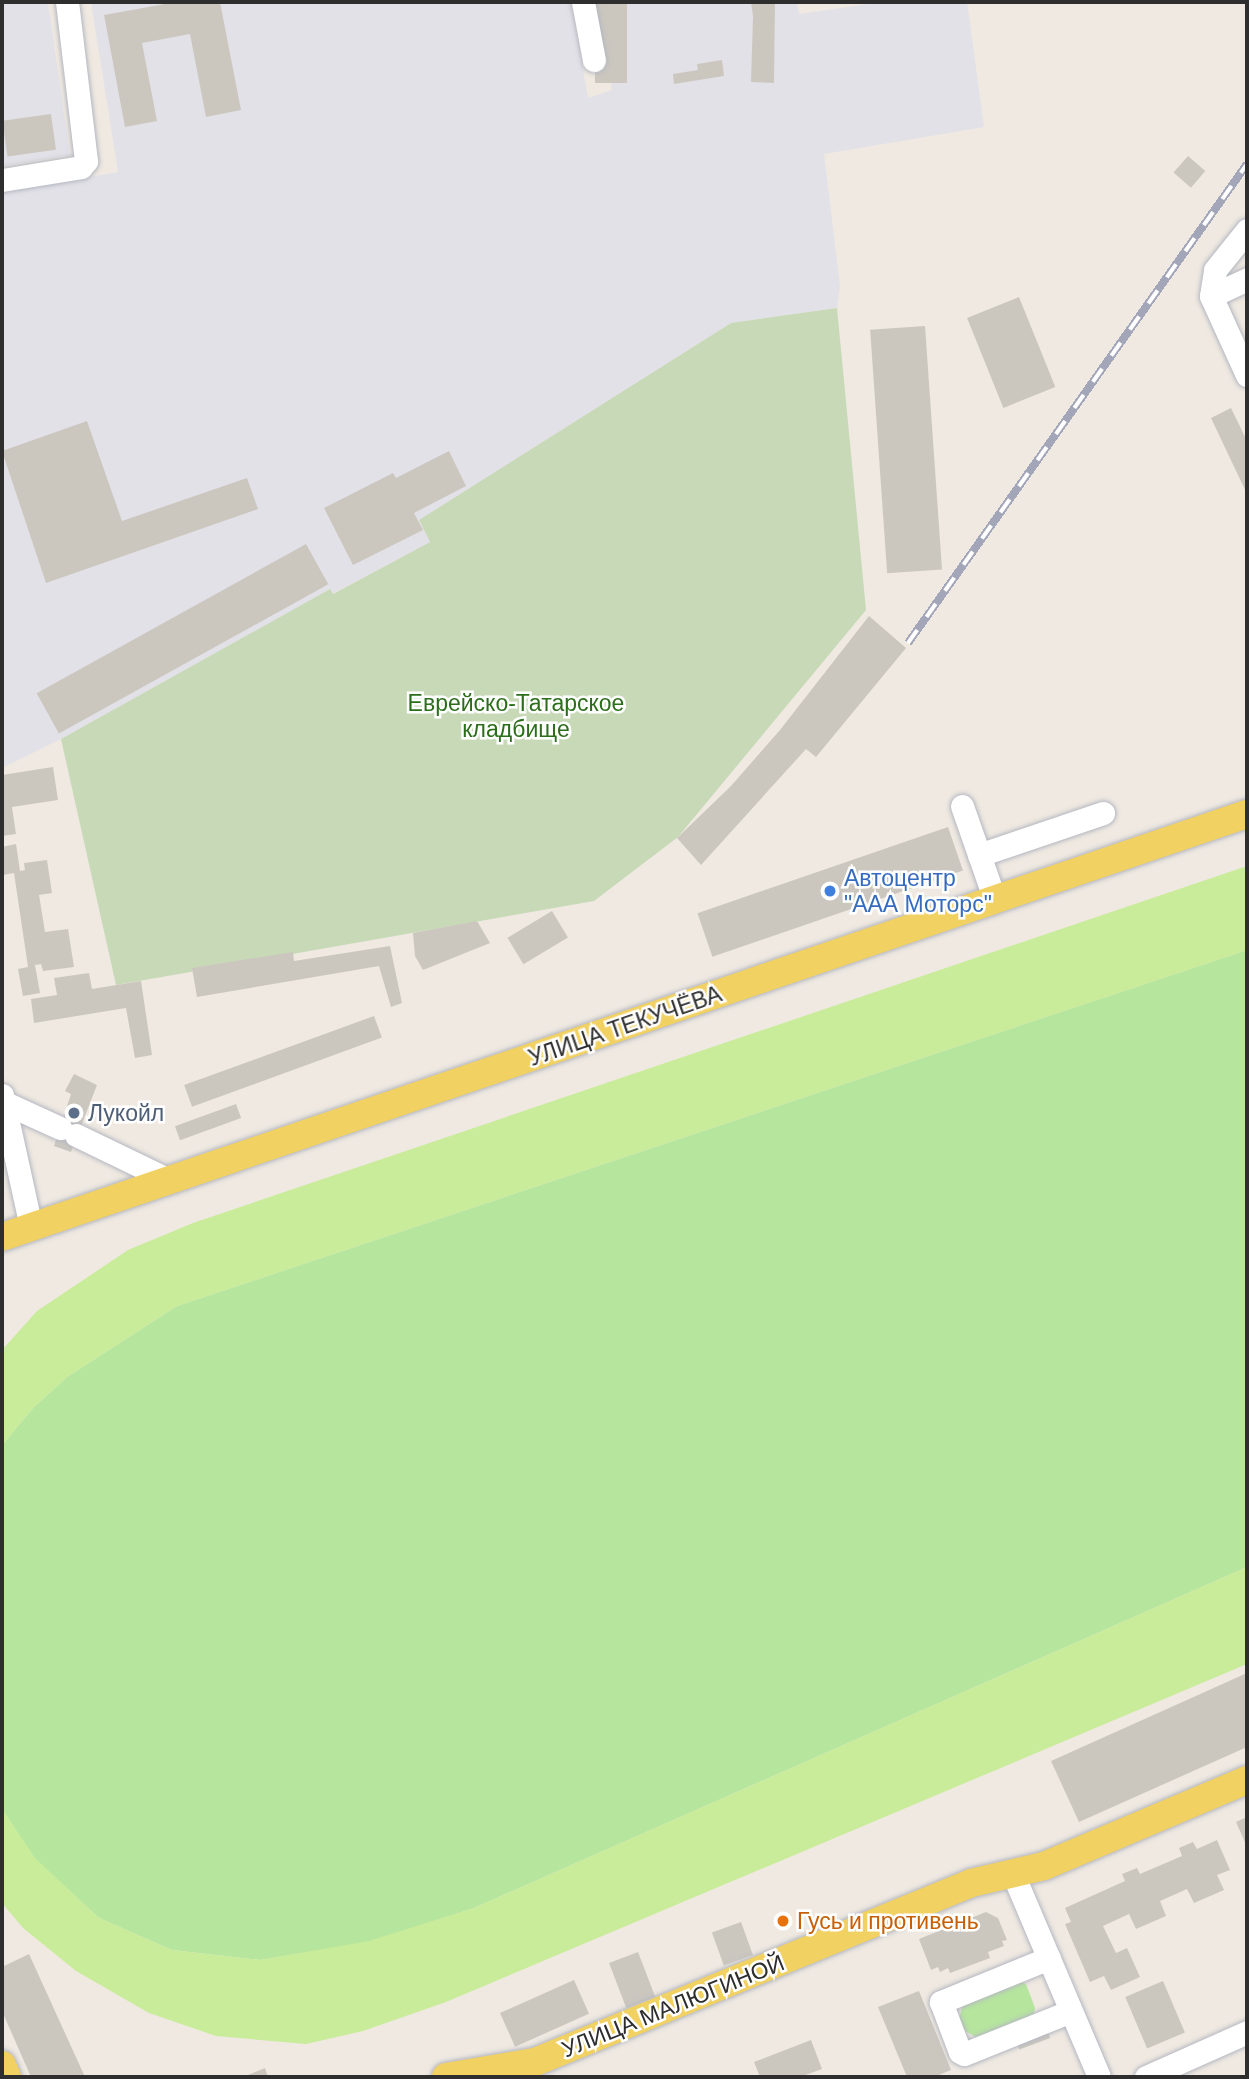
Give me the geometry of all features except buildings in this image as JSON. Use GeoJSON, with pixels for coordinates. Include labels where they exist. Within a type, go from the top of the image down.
{"type":"FeatureCollection","features":[{"type":"Feature","properties":{"kind":"main road","name":"УЛИЦА ТЕКУЧЁВА"},"geometry":{"type":"LineString","coordinates":[[2,1237],[1247,814]]}},
{"type":"Feature","properties":{"kind":"main road","name":"УЛИЦА МАЛЮГИНОЙ"},"geometry":{"type":"LineString","coordinates":[[446,2077],[535,2062],[971,1883],[1044,1866],[1247,1780]]}},
{"type":"Feature","properties":{"kind":"main road"},"geometry":{"type":"LineString","coordinates":[[2,2064],[7,2077]]}},
{"type":"Feature","properties":{"kind":"street"},"geometry":{"type":"LineString","coordinates":[[2,180],[81,167],[86,161],[66,2]]}},
{"type":"Feature","properties":{"kind":"street"},"geometry":{"type":"LineString","coordinates":[[583,2],[594,60]]}},
{"type":"Feature","properties":{"kind":"street"},"geometry":{"type":"LineString","coordinates":[[1247,230],[1215,270],[1210,296],[1247,375]]}},
{"type":"Feature","properties":{"kind":"street"},"geometry":{"type":"LineString","coordinates":[[1210,296],[1247,279]]}},
{"type":"Feature","properties":{"kind":"street"},"geometry":{"type":"LineString","coordinates":[[962,806],[995,900]]}},
{"type":"Feature","properties":{"kind":"street"},"geometry":{"type":"LineString","coordinates":[[979,855],[1103,813]]}},
{"type":"Feature","properties":{"kind":"street"},"geometry":{"type":"LineString","coordinates":[[2,1098],[169,1180]]}},
{"type":"Feature","properties":{"kind":"street"},"geometry":{"type":"LineString","coordinates":[[2,1098],[31,1227]]}},
{"type":"Feature","properties":{"kind":"street"},"geometry":{"type":"LineString","coordinates":[[1013,1874],[1073,2016],[1090,2074]]}},
{"type":"Feature","properties":{"kind":"street"},"geometry":{"type":"LineString","coordinates":[[1048,1958],[941,2002],[960,2052],[964,2054],[1073,2016]]}},
{"type":"Feature","properties":{"kind":"street"},"geometry":{"type":"LineString","coordinates":[[1047,2031],[1073,2016]]}},
{"type":"Feature","properties":{"kind":"street"},"geometry":{"type":"LineString","coordinates":[[1146,2077],[1247,2032]]}},
{"type":"Feature","properties":{"kind":"shaded area"},"geometry":{"type":"Polygon","coordinates":[[[2,2],[48,2],[70,155],[2,166],[2,2]]]}},
{"type":"Feature","properties":{"kind":"shaded area"},"geometry":{"type":"Polygon","coordinates":[[[91,2],[571,2],[588,98],[612,90],[596,2],[797,2],[799,14],[883,2],[967,2],[984,127],[824,154],[840,286],[837,308],[731,323],[419,520],[430,542],[332,594],[329,590],[61,739],[2,768],[2,192],[118,172],[91,2]]]}},
{"type":"Feature","properties":{"kind":"green space","name":"Еврейско-Татарское кладбище"},"geometry":{"type":"Polygon","coordinates":[[[837,308],[866,610],[678,837],[594,901],[116,985],[61,739],[330,589],[333,594],[430,542],[419,520],[731,323],[837,308]]]}},
{"type":"Feature","properties":{"kind":"green space"},"geometry":{"type":"Polygon","coordinates":[[[1247,866],[1247,950],[177,1306],[67,1377],[33,1408],[2,1445],[2,1350],[37,1311],[128,1250],[193,1223],[1247,866]]]}},
{"type":"Feature","properties":{"kind":"green space"},"geometry":{"type":"Polygon","coordinates":[[[1247,950],[1247,1567],[474,1908],[369,1942],[260,1960],[172,1950],[99,1918],[35,1859],[2,1809],[2,1445],[33,1408],[67,1377],[177,1306],[1247,950]]]}},
{"type":"Feature","properties":{"kind":"green space"},"geometry":{"type":"Polygon","coordinates":[[[1247,1567],[1247,1664],[446,2002],[363,2031],[306,2044],[216,2036],[149,2013],[76,1971],[23,1928],[2,1903],[2,1809],[35,1858],[99,1918],[172,1950],[260,1960],[369,1941],[474,1908],[1247,1567]]]}},
{"type":"Feature","properties":{"kind":"green space"},"geometry":{"type":"Polygon","coordinates":[[[1019,1981],[1026,1984],[1035,2008],[1034,2014],[976,2037],[965,2031],[959,2020],[963,2003],[1019,1981]]]}},
{"type":"Feature","properties":{"kind":"railway"},"geometry":{"type":"LineString","coordinates":[[908,643],[1247,164]]}},
{"type":"Feature","properties":{"kind":"place","name":"Автоцентр \"ААА Моторс\""},"geometry":{"type":"Point","coordinates":[830,891]}},
{"type":"Feature","properties":{"kind":"place","name":"Лукойл"},"geometry":{"type":"Point","coordinates":[74,1113]}},
{"type":"Feature","properties":{"kind":"place","name":"Гусь и противень"},"geometry":{"type":"Point","coordinates":[783,1921]}}]}
